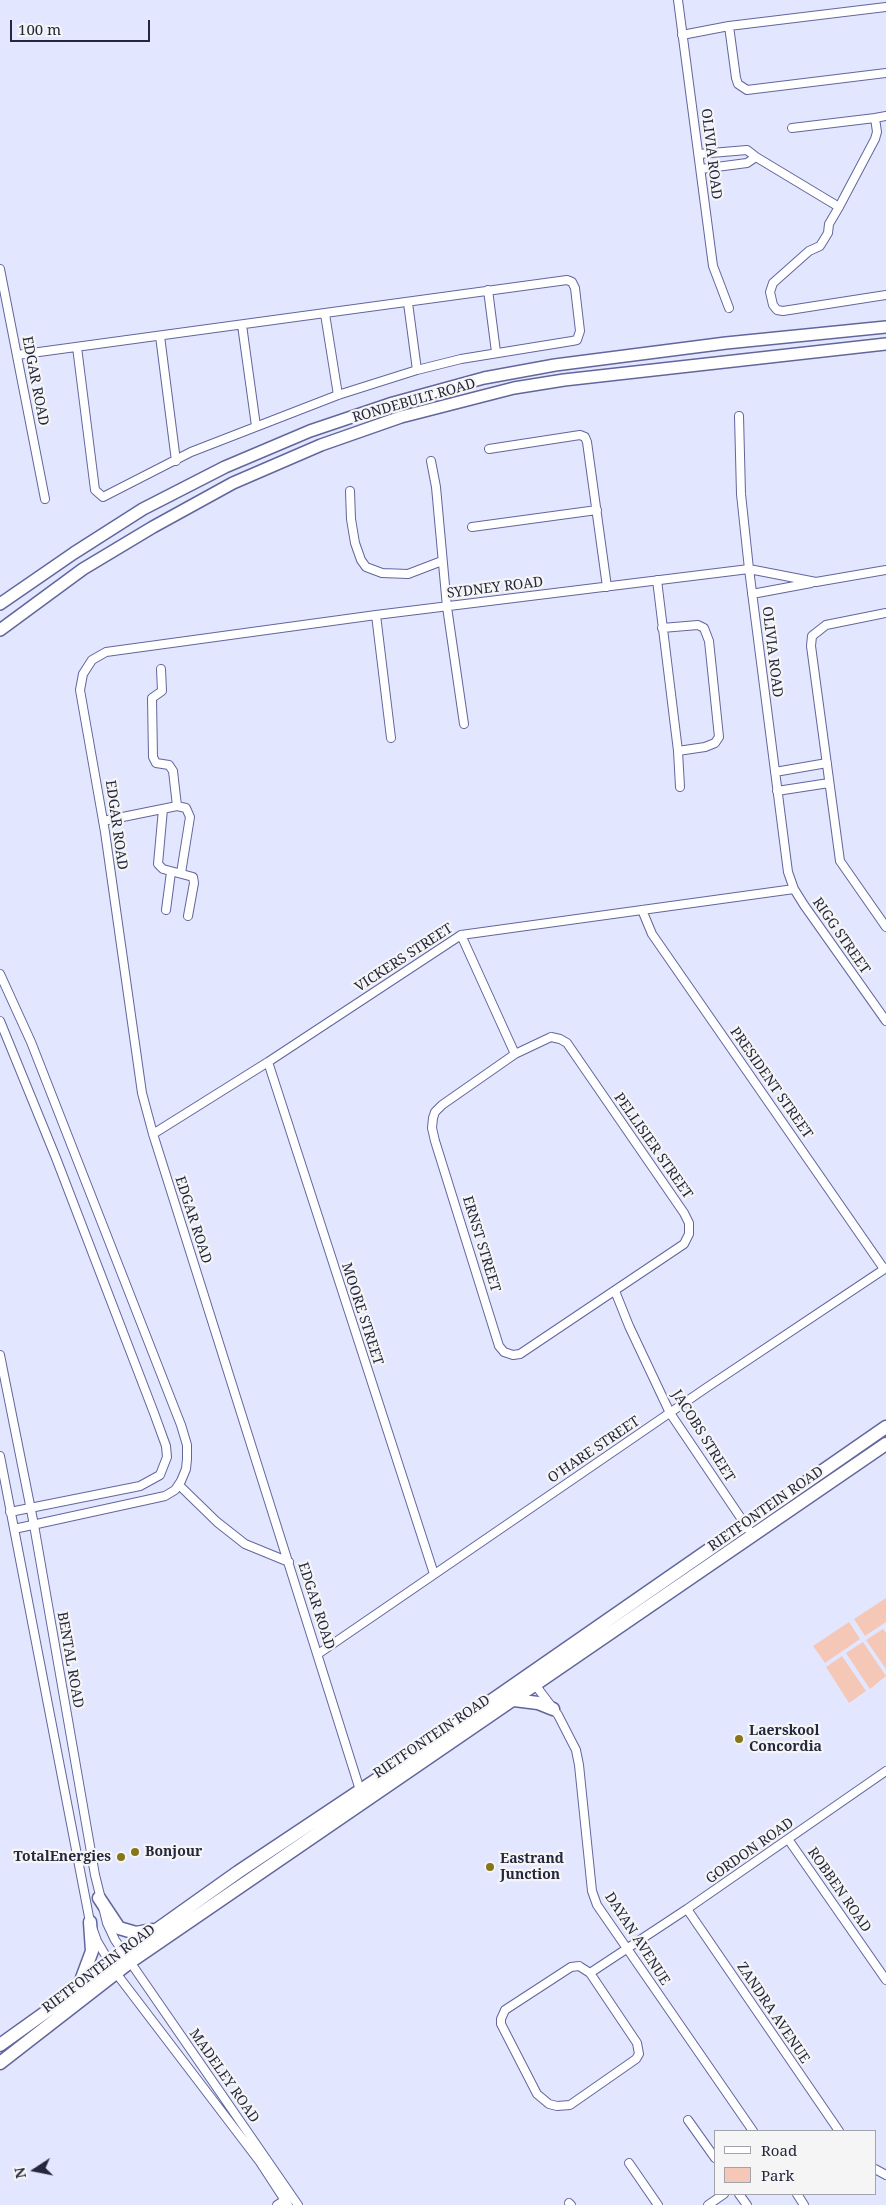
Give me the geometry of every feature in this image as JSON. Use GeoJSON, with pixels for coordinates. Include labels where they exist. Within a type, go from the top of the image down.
{"type":"FeatureCollection","features":[{"type":"Feature","properties":{"kind":"main road","name":"RONDEBULT ROAD"},"geometry":{"type":"LineString","coordinates":[[0,604],[74,553],[143,509],[208,475],[310,431],[393,403],[484,378],[555,365],[886,326]]}},
{"type":"Feature","properties":{"kind":"main road","name":"RONDEBULT ROAD"},"geometry":{"type":"LineString","coordinates":[[0,630],[83,569],[153,527],[233,483],[321,445],[401,417],[514,388],[564,380],[886,344]]}},
{"type":"Feature","properties":{"kind":"main road","name":"RIETFONTEIN ROAD"},"geometry":{"type":"LineString","coordinates":[[127,1957],[156,1930],[886,1427]]}},
{"type":"Feature","properties":{"kind":"main road","name":"RIETFONTEIN ROAD"},"geometry":{"type":"LineString","coordinates":[[0,2063],[127,1957],[514,1700],[886,1444]]}},
{"type":"Feature","properties":{"kind":"main road"},"geometry":{"type":"LineString","coordinates":[[691,1561],[699,1572]]}},
{"type":"Feature","properties":{"kind":"main road"},"geometry":{"type":"LineString","coordinates":[[514,1700],[538,1703],[553,1709]]}},
{"type":"Feature","properties":{"kind":"main road"},"geometry":{"type":"LineString","coordinates":[[99,1898],[113,1920],[126,1931],[136,1933],[156,1930]]}},
{"type":"Feature","properties":{"kind":"main road"},"geometry":{"type":"LineString","coordinates":[[78,1989],[92,1951],[90,1922]]}},
{"type":"Feature","properties":{"kind":"main road","name":"RIETFONTEIN ROAD"},"geometry":{"type":"LineString","coordinates":[[0,2045],[78,1989],[113,1968]]}},
{"type":"Feature","properties":{"kind":"street","name":"OLIVIA ROAD"},"geometry":{"type":"LineString","coordinates":[[678,0],[713,266],[730,308]]}},
{"type":"Feature","properties":{"kind":"street"},"geometry":{"type":"LineString","coordinates":[[682,35],[729,26],[886,7]]}},
{"type":"Feature","properties":{"kind":"street"},"geometry":{"type":"LineString","coordinates":[[729,26],[736,78],[738,84],[746,90],[886,73]]}},
{"type":"Feature","properties":{"kind":"street"},"geometry":{"type":"LineString","coordinates":[[792,128],[886,116]]}},
{"type":"Feature","properties":{"kind":"street"},"geometry":{"type":"LineString","coordinates":[[875,118],[877,132],[875,139],[829,224],[828,233],[820,246],[789,268],[773,283],[770,292],[773,305],[777,310],[783,311],[886,295]]}},
{"type":"Feature","properties":{"kind":"street"},"geometry":{"type":"LineString","coordinates":[[699,154],[747,150],[839,207]]}},
{"type":"Feature","properties":{"kind":"street"},"geometry":{"type":"LineString","coordinates":[[701,169],[747,163],[756,157]]}},
{"type":"Feature","properties":{"kind":"street","name":"EDGAR ROAD"},"geometry":{"type":"LineString","coordinates":[[0,268],[45,499]]}},
{"type":"Feature","properties":{"kind":"street"},"geometry":{"type":"LineString","coordinates":[[17,355],[567,280],[572,282],[576,288],[580,331],[577,340],[496,352],[417,370],[338,395],[256,426],[176,460],[107,496],[99,495],[94,484],[77,347]]}},
{"type":"Feature","properties":{"kind":"street"},"geometry":{"type":"LineString","coordinates":[[488,290],[496,352]]}},
{"type":"Feature","properties":{"kind":"street"},"geometry":{"type":"LineString","coordinates":[[408,303],[417,370]]}},
{"type":"Feature","properties":{"kind":"street"},"geometry":{"type":"LineString","coordinates":[[325,314],[338,395]]}},
{"type":"Feature","properties":{"kind":"street"},"geometry":{"type":"LineString","coordinates":[[242,325],[256,426]]}},
{"type":"Feature","properties":{"kind":"street"},"geometry":{"type":"LineString","coordinates":[[160,336],[176,460]]}},
{"type":"Feature","properties":{"kind":"street","name":"OLIVIA ROAD"},"geometry":{"type":"LineString","coordinates":[[739,416],[741,494],[749,570],[788,872],[794,889]]}},
{"type":"Feature","properties":{"kind":"street"},"geometry":{"type":"LineString","coordinates":[[489,449],[580,435],[585,437],[588,442],[607,587]]}},
{"type":"Feature","properties":{"kind":"street"},"geometry":{"type":"LineString","coordinates":[[431,461],[436,487],[447,607],[464,724]]}},
{"type":"Feature","properties":{"kind":"street"},"geometry":{"type":"LineString","coordinates":[[350,491],[350,519],[355,543],[361,560],[366,567],[382,573],[408,574],[442,561]]}},
{"type":"Feature","properties":{"kind":"street"},"geometry":{"type":"LineString","coordinates":[[472,527],[597,510]]}},
{"type":"Feature","properties":{"kind":"street","name":"SYDNEY ROAD"},"geometry":{"type":"LineString","coordinates":[[106,652],[376,615],[749,570],[816,582],[886,570]]}},
{"type":"Feature","properties":{"kind":"street"},"geometry":{"type":"LineString","coordinates":[[656,580],[678,751],[680,787]]}},
{"type":"Feature","properties":{"kind":"street"},"geometry":{"type":"LineString","coordinates":[[752,594],[816,582]]}},
{"type":"Feature","properties":{"kind":"street"},"geometry":{"type":"LineString","coordinates":[[886,613],[826,625],[812,636],[811,646],[840,861],[886,927]]}},
{"type":"Feature","properties":{"kind":"street"},"geometry":{"type":"LineString","coordinates":[[376,615],[391,738]]}},
{"type":"Feature","properties":{"kind":"street"},"geometry":{"type":"LineString","coordinates":[[662,628],[698,625],[704,628],[707,634],[710,650],[719,737],[715,743],[706,747],[678,751]]}},
{"type":"Feature","properties":{"kind":"street","name":"EDGAR ROAD"},"geometry":{"type":"LineString","coordinates":[[106,652],[99,655],[87,666],[80,681],[80,690],[103,821],[136,1056],[153,1134],[360,1790]]}},
{"type":"Feature","properties":{"kind":"street"},"geometry":{"type":"LineString","coordinates":[[161,669],[162,691],[152,698],[153,757],[156,763],[169,765],[173,771],[177,806]]}},
{"type":"Feature","properties":{"kind":"street"},"geometry":{"type":"LineString","coordinates":[[775,772],[827,764]]}},
{"type":"Feature","properties":{"kind":"street"},"geometry":{"type":"LineString","coordinates":[[777,791],[829,783]]}},
{"type":"Feature","properties":{"kind":"street"},"geometry":{"type":"LineString","coordinates":[[103,821],[163,808],[177,806],[186,808],[190,818],[181,874]]}},
{"type":"Feature","properties":{"kind":"street"},"geometry":{"type":"LineString","coordinates":[[163,808],[158,860],[160,867],[171,872],[192,876],[194,880],[188,916]]}},
{"type":"Feature","properties":{"kind":"street"},"geometry":{"type":"LineString","coordinates":[[166,910],[171,872]]}},
{"type":"Feature","properties":{"kind":"street","name":"VICKERS STREET"},"geometry":{"type":"LineString","coordinates":[[153,1134],[268,1062],[461,935],[794,889]]}},
{"type":"Feature","properties":{"kind":"street","name":"RIGG STREET"},"geometry":{"type":"LineString","coordinates":[[794,889],[886,1021]]}},
{"type":"Feature","properties":{"kind":"street","name":"PRESIDENT STREET"},"geometry":{"type":"LineString","coordinates":[[642,910],[652,934],[885,1268]]}},
{"type":"Feature","properties":{"kind":"street"},"geometry":{"type":"LineString","coordinates":[[461,935],[516,1054]]}},
{"type":"Feature","properties":{"kind":"street"},"geometry":{"type":"LineString","coordinates":[[0,974],[31,1042],[182,1425],[188,1459],[186,1469],[178,1485],[165,1496],[14,1529]]}},
{"type":"Feature","properties":{"kind":"street"},"geometry":{"type":"LineString","coordinates":[[0,1021],[56,1158],[166,1446],[166,1457],[160,1475],[140,1486],[10,1512]]}},
{"type":"Feature","properties":{"kind":"street","name":"PELLISIER STREET"},"geometry":{"type":"LineString","coordinates":[[516,1054],[547,1038],[560,1039],[567,1043],[687,1218],[689,1228],[684,1244],[615,1291]]}},
{"type":"Feature","properties":{"kind":"street","name":"ERNST STREET"},"geometry":{"type":"LineString","coordinates":[[516,1054],[442,1105],[435,1112],[432,1128],[500,1346],[504,1352],[510,1355],[520,1354],[615,1291]]}},
{"type":"Feature","properties":{"kind":"street","name":"MOORE STREET"},"geometry":{"type":"LineString","coordinates":[[268,1062],[434,1574]]}},
{"type":"Feature","properties":{"kind":"street","name":"O'HARE STREET"},"geometry":{"type":"LineString","coordinates":[[318,1654],[885,1268]]}},
{"type":"Feature","properties":{"kind":"street","name":"JACOBS STREET"},"geometry":{"type":"LineString","coordinates":[[615,1291],[629,1326],[670,1413],[753,1536]]}},
{"type":"Feature","properties":{"kind":"street","name":"BENTAL ROAD"},"geometry":{"type":"LineString","coordinates":[[0,1355],[31,1508],[99,1898],[115,1940],[127,1957]]}},
{"type":"Feature","properties":{"kind":"street"},"geometry":{"type":"LineString","coordinates":[[0,1456],[90,1922],[113,1968]]}},
{"type":"Feature","properties":{"kind":"street"},"geometry":{"type":"LineString","coordinates":[[178,1485],[217,1522],[245,1544],[289,1562]]}},
{"type":"Feature","properties":{"kind":"street","name":"DAYAN AVENUE"},"geometry":{"type":"LineString","coordinates":[[527,1674],[572,1739],[579,1764],[588,1858],[597,1904],[752,2130]]}},
{"type":"Feature","properties":{"kind":"street","name":"GORDON ROAD"},"geometry":{"type":"LineString","coordinates":[[590,1973],[687,1909],[886,1771]]}},
{"type":"Feature","properties":{"kind":"street","name":"ROBBEN ROAD"},"geometry":{"type":"LineString","coordinates":[[788,1839],[886,1980]]}},
{"type":"Feature","properties":{"kind":"street","name":"ZANDRA AVENUE"},"geometry":{"type":"LineString","coordinates":[[687,1909],[838,2130]]}},
{"type":"Feature","properties":{"kind":"street","name":"MADELEY ROAD"},"geometry":{"type":"LineString","coordinates":[[127,1957],[288,2200]]}},
{"type":"Feature","properties":{"kind":"street"},"geometry":{"type":"LineString","coordinates":[[571,1966],[582,1967],[590,1973],[637,2043],[639,2054],[636,2059],[570,2105],[549,2104],[537,2094],[501,2024],[502,2014],[505,2010],[571,1966]]}},
{"type":"Feature","properties":{"kind":"street","name":"MADELEY ROAD"},"geometry":{"type":"LineString","coordinates":[[113,1968],[288,2200],[298,2205]]}},
{"type":"Feature","properties":{"kind":"street"},"geometry":{"type":"LineString","coordinates":[[688,2120],[714,2157]]}},
{"type":"Feature","properties":{"kind":"street"},"geometry":{"type":"LineString","coordinates":[[629,2163],[658,2205]]}},
{"type":"Feature","properties":{"kind":"street"},"geometry":{"type":"LineString","coordinates":[[708,2205],[723,2195]]}},
{"type":"Feature","properties":{"kind":"street"},"geometry":{"type":"LineString","coordinates":[[276,2205],[288,2200]]}},
{"type":"Feature","properties":{"kind":"green space"},"geometry":{"type":"Polygon","coordinates":[[[886,1598],[886,1622],[865,1636],[854,1619],[886,1598]]]}},
{"type":"Feature","properties":{"kind":"green space"},"geometry":{"type":"Polygon","coordinates":[[[849,1622],[860,1639],[825,1663],[813,1646],[849,1622]]]}},
{"type":"Feature","properties":{"kind":"green space"},"geometry":{"type":"Polygon","coordinates":[[[883,1629],[886,1633],[886,1669],[866,1640],[883,1629]]]}},
{"type":"Feature","properties":{"kind":"green space"},"geometry":{"type":"Polygon","coordinates":[[[863,1642],[886,1676],[870,1689],[846,1653],[863,1642]]]}},
{"type":"Feature","properties":{"kind":"green space"},"geometry":{"type":"Polygon","coordinates":[[[842,1656],[866,1691],[849,1703],[826,1667],[842,1656]]]}},
{"type":"Feature","properties":{"kind":"place","name":"Laerskool Concordia"},"geometry":{"type":"Point","coordinates":[739,1739]}},
{"type":"Feature","properties":{"kind":"place","name":"Bonjour"},"geometry":{"type":"Point","coordinates":[135,1852]}},
{"type":"Feature","properties":{"kind":"place","name":"TotalEnergies"},"geometry":{"type":"Point","coordinates":[121,1857]}},
{"type":"Feature","properties":{"kind":"place","name":"Eastrand Junction"},"geometry":{"type":"Point","coordinates":[490,1867]}}]}
